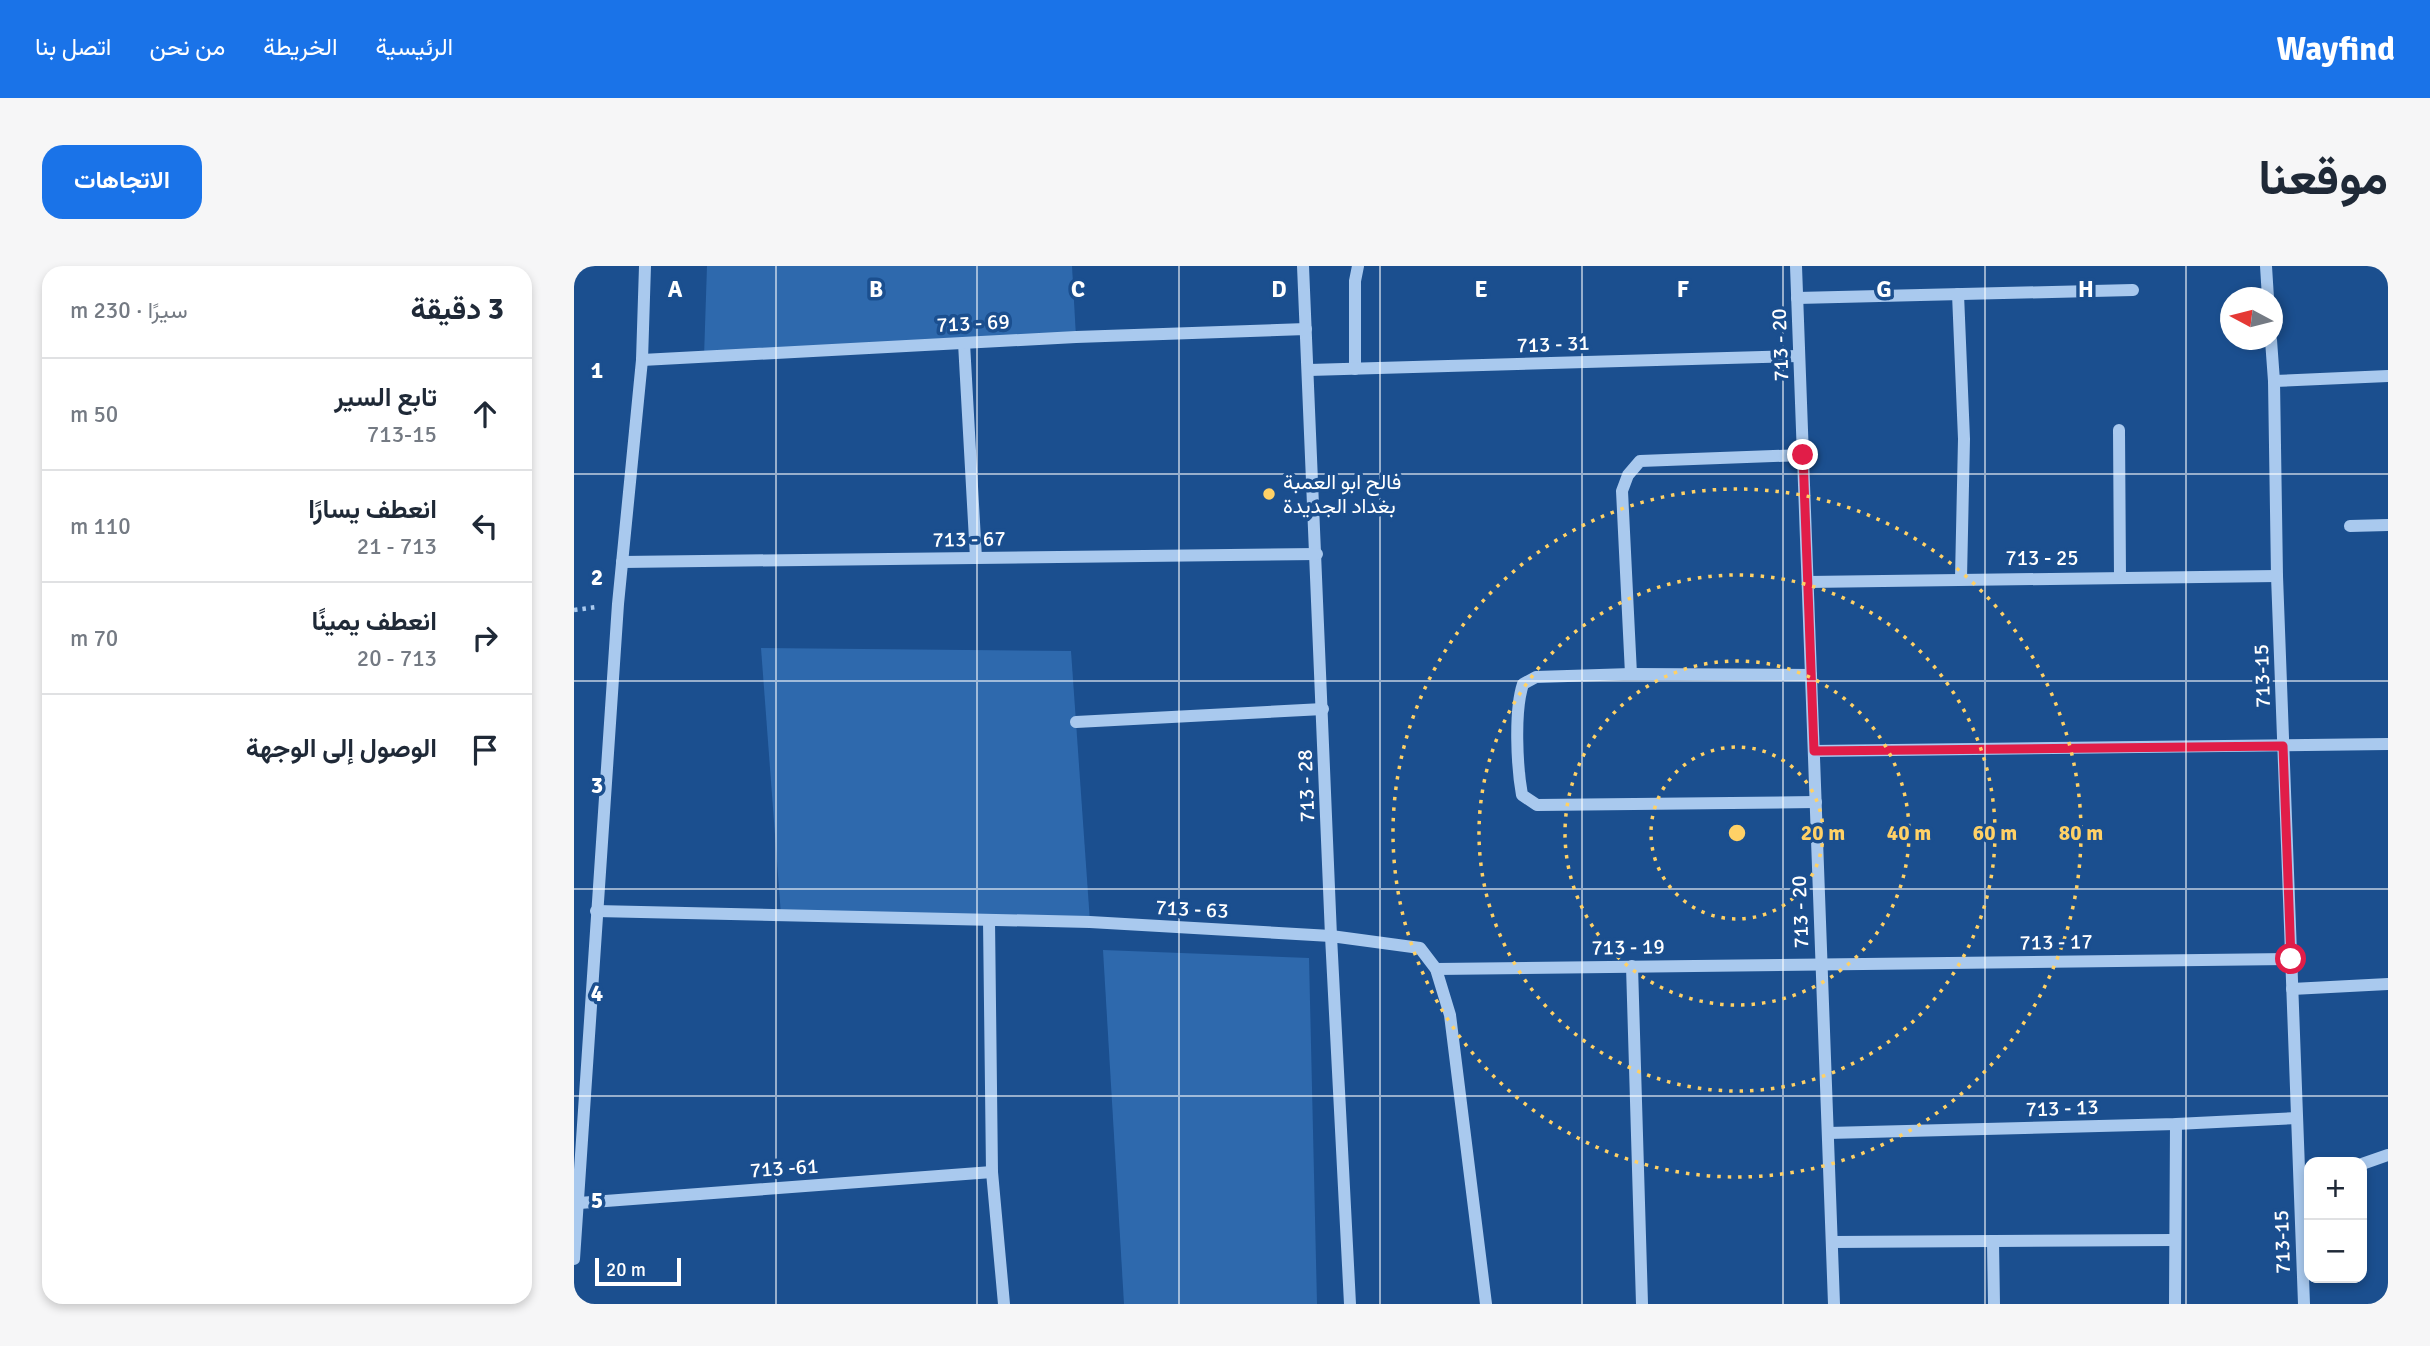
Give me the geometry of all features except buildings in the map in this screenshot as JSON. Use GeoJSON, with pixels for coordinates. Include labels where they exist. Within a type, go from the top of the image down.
{"type":"FeatureCollection","features":[{"type":"Feature","properties":{"kind":"street"},"geometry":{"type":"LineString","coordinates":[[574,1259],[622,562],[642,360],[645,266]]}},
{"type":"Feature","properties":{"kind":"street","name":"713 - 28"},"geometry":{"type":"LineString","coordinates":[[1303,266],[1331,936],[1350,1304]]}},
{"type":"Feature","properties":{"kind":"street"},"geometry":{"type":"LineString","coordinates":[[1355,369],[1355,281],[1358,266]]}},
{"type":"Feature","properties":{"kind":"street","name":"713 - 20"},"geometry":{"type":"LineString","coordinates":[[1796,266],[1834,1304]]}},
{"type":"Feature","properties":{"kind":"street"},"geometry":{"type":"LineString","coordinates":[[2266,266],[2267,287]]}},
{"type":"Feature","properties":{"kind":"street"},"geometry":{"type":"LineString","coordinates":[[1797,298],[2133,290]]}},
{"type":"Feature","properties":{"kind":"street"},"geometry":{"type":"LineString","coordinates":[[1958,294],[1964,439],[1961,578]]}},
{"type":"Feature","properties":{"kind":"street","name":"713 - 69"},"geometry":{"type":"LineString","coordinates":[[642,360],[1306,329]]}},
{"type":"Feature","properties":{"kind":"street"},"geometry":{"type":"LineString","coordinates":[[964,343],[976,558]]}},
{"type":"Feature","properties":{"kind":"street","name":"713-15"},"geometry":{"type":"LineString","coordinates":[[2272,350],[2292,989],[2297,1118],[2304,1184]]}},
{"type":"Feature","properties":{"kind":"street","name":"713 - 31"},"geometry":{"type":"LineString","coordinates":[[1309,370],[1799,356]]}},
{"type":"Feature","properties":{"kind":"street"},"geometry":{"type":"LineString","coordinates":[[2274,381],[2388,376]]}},
{"type":"Feature","properties":{"kind":"street"},"geometry":{"type":"LineString","coordinates":[[2119,430],[2120,577]]}},
{"type":"Feature","properties":{"kind":"street"},"geometry":{"type":"LineString","coordinates":[[1631,674],[1622,491],[1628,475],[1640,461],[1803,455]]}},
{"type":"Feature","properties":{"kind":"street"},"geometry":{"type":"LineString","coordinates":[[2350,526],[2388,525]]}},
{"type":"Feature","properties":{"kind":"street","name":"713 - 67"},"geometry":{"type":"LineString","coordinates":[[622,562],[1317,554]]}},
{"type":"Feature","properties":{"kind":"street","name":"713 - 25"},"geometry":{"type":"LineString","coordinates":[[1808,582],[2277,576]]}},
{"type":"Feature","properties":{"kind":"street"},"geometry":{"type":"LineString","coordinates":[[1811,675],[1631,674],[1536,677],[1523,684],[1519,697],[1519,778],[1522,795],[1537,805],[1816,802]]}},
{"type":"Feature","properties":{"kind":"street"},"geometry":{"type":"LineString","coordinates":[[1076,722],[1323,709]]}},
{"type":"Feature","properties":{"kind":"street"},"geometry":{"type":"LineString","coordinates":[[1814,751],[2388,744]]}},
{"type":"Feature","properties":{"kind":"street","name":"713 - 63"},"geometry":{"type":"LineString","coordinates":[[596,911],[1090,922],[1331,936],[1420,948],[1436,969]]}},
{"type":"Feature","properties":{"kind":"street"},"geometry":{"type":"LineString","coordinates":[[989,920],[992,1172],[1004,1304]]}},
{"type":"Feature","properties":{"kind":"street","name":"713 - 17"},"geometry":{"type":"LineString","coordinates":[[1822,964],[2291,959]]}},
{"type":"Feature","properties":{"kind":"street","name":"713 - 19"},"geometry":{"type":"LineString","coordinates":[[1436,969],[1822,964]]}},
{"type":"Feature","properties":{"kind":"street"},"geometry":{"type":"LineString","coordinates":[[1632,966],[1642,1304]]}},
{"type":"Feature","properties":{"kind":"street"},"geometry":{"type":"LineString","coordinates":[[1436,969],[1450,1016],[1486,1304]]}},
{"type":"Feature","properties":{"kind":"street"},"geometry":{"type":"LineString","coordinates":[[2292,989],[2388,985]]}},
{"type":"Feature","properties":{"kind":"street","name":"713 - 13"},"geometry":{"type":"LineString","coordinates":[[1828,1133],[2176,1124],[2297,1118]]}},
{"type":"Feature","properties":{"kind":"street"},"geometry":{"type":"LineString","coordinates":[[2175,1304],[2176,1124]]}},
{"type":"Feature","properties":{"kind":"street"},"geometry":{"type":"LineString","coordinates":[[2367,1162],[2388,1155]]}},
{"type":"Feature","properties":{"kind":"street","name":"713 -61"},"geometry":{"type":"LineString","coordinates":[[579,1203],[992,1172]]}},
{"type":"Feature","properties":{"kind":"street","name":"713-15"},"geometry":{"type":"LineString","coordinates":[[2304,1220],[2304,1304]]}},
{"type":"Feature","properties":{"kind":"street"},"geometry":{"type":"LineString","coordinates":[[1832,1242],[2174,1240]]}},
{"type":"Feature","properties":{"kind":"street"},"geometry":{"type":"LineString","coordinates":[[1993,1242],[1994,1304]]}},
{"type":"Feature","properties":{"kind":"shaded area"},"geometry":{"type":"Polygon","coordinates":[[[707,266],[1072,266],[1076,337],[704,357],[707,266]]]}},
{"type":"Feature","properties":{"kind":"shaded area"},"geometry":{"type":"Polygon","coordinates":[[[761,648],[1071,651],[1090,922],[781,915],[761,648]]]}},
{"type":"Feature","properties":{"kind":"shaded area"},"geometry":{"type":"Polygon","coordinates":[[[1103,950],[1309,958],[1317,1304],[1124,1304],[1103,950]]]}},
{"type":"Feature","properties":{"kind":"place","name":"فالح ابو العمبة بغداد الجديدة"},"geometry":{"type":"Point","coordinates":[1269,494]}},
{"type":"Feature","properties":{"kind":"route"},"geometry":{"type":"LineString","coordinates":[[1803,455],[1814,751],[2283,746],[2291,959]]}}]}
